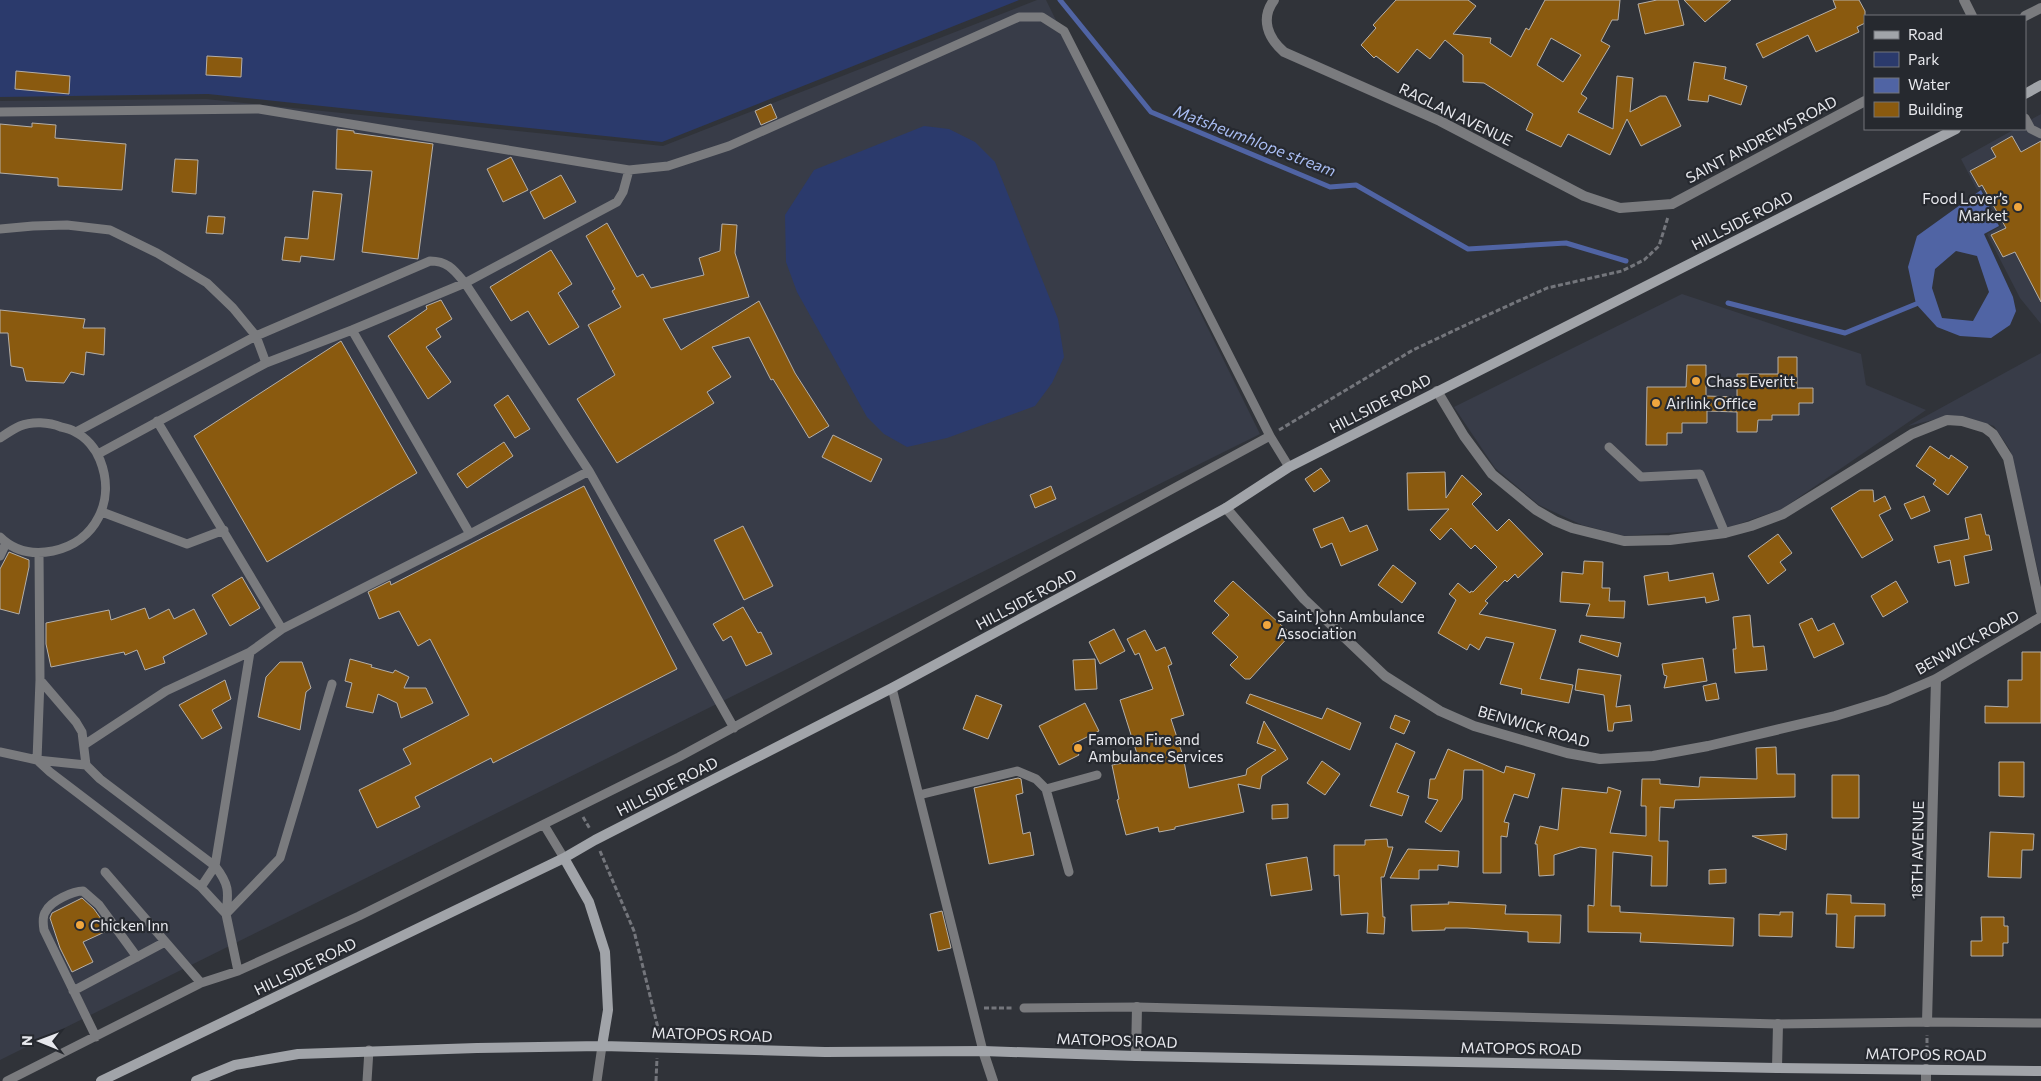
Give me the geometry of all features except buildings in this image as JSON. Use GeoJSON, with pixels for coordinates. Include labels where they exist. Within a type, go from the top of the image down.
{"type":"FeatureCollection","features":[{"type":"Feature","properties":{"kind":"street","name":"RAGLAN AVENUE"},"geometry":{"type":"LineString","coordinates":[[1274,0],[1267,15],[1268,28],[1272,42],[1284,52],[1440,121],[1584,196],[1620,208],[1672,204]]}},
{"type":"Feature","properties":{"kind":"street"},"geometry":{"type":"LineString","coordinates":[[1964,0],[1972,15]]}},
{"type":"Feature","properties":{"kind":"street"},"geometry":{"type":"LineString","coordinates":[[2026,16],[2041,8]]}},
{"type":"Feature","properties":{"kind":"street"},"geometry":{"type":"LineString","coordinates":[[2026,93],[2041,85]]}},
{"type":"Feature","properties":{"kind":"street","name":"SAINT ANDREWS ROAD"},"geometry":{"type":"LineString","coordinates":[[1672,204],[1864,102]]}},
{"type":"Feature","properties":{"kind":"street","name":"HILLSIDE ROAD"},"geometry":{"type":"LineString","coordinates":[[101,1081],[564,858],[595,840],[892,688],[1226,508],[1289,467],[1954,130]]}},
{"type":"Feature","properties":{"kind":"street"},"geometry":{"type":"LineString","coordinates":[[1437,391],[1464,436],[1492,474],[1536,510],[1555,521],[1579,530],[1624,542],[1670,540],[1725,533],[1784,514],[1912,434],[1947,420],[1968,422],[1985,428],[1993,434],[2008,458],[2041,611]]}},
{"type":"Feature","properties":{"kind":"street","name":"BENWICK ROAD"},"geometry":{"type":"LineString","coordinates":[[1226,508],[1304,599],[1384,676],[1440,711],[1474,726],[1567,754],[1600,759],[1653,756],[1708,746],[1836,716],[1887,700],[1936,679],[2041,617]]}},
{"type":"Feature","properties":{"kind":"street","name":"18TH AVENUE"},"geometry":{"type":"LineString","coordinates":[[1927,1022],[1936,679]]}},
{"type":"Feature","properties":{"kind":"street"},"geometry":{"type":"LineString","coordinates":[[564,858],[589,902],[605,952],[608,1010],[602,1046]]}},
{"type":"Feature","properties":{"kind":"street"},"geometry":{"type":"LineString","coordinates":[[1136,1056],[1137,1007]]}},
{"type":"Feature","properties":{"kind":"street"},"geometry":{"type":"LineString","coordinates":[[1777,1068],[1778,1024]]}},
{"type":"Feature","properties":{"kind":"street","name":"MATOPOS ROAD"},"geometry":{"type":"LineString","coordinates":[[196,1081],[236,1065],[298,1054],[369,1050],[602,1046],[658,1046],[825,1052],[983,1051],[1136,1056],[2041,1071]]}},
{"type":"Feature","properties":{"kind":"street"},"geometry":{"type":"LineString","coordinates":[[983,1051],[993,1081]]}},
{"type":"Feature","properties":{"kind":"street"},"geometry":{"type":"LineString","coordinates":[[1926,1069],[1926,1081]]}},
{"type":"Feature","properties":{"kind":"lane"},"geometry":{"type":"LineString","coordinates":[[0,112],[259,109],[629,170],[668,166],[729,146],[1019,17],[1042,17],[1064,31],[1270,436],[1289,467]]}},
{"type":"Feature","properties":{"kind":"lane"},"geometry":{"type":"LineString","coordinates":[[2026,120],[2031,129],[2041,134]]}},
{"type":"Feature","properties":{"kind":"lane"},"geometry":{"type":"LineString","coordinates":[[98,454],[266,363],[465,283],[617,202],[623,192],[629,170]]}},
{"type":"Feature","properties":{"kind":"lane"},"geometry":{"type":"LineString","coordinates":[[0,229],[67,225],[110,230],[157,253],[207,283],[232,308],[256,336],[266,363]]}},
{"type":"Feature","properties":{"kind":"lane"},"geometry":{"type":"LineString","coordinates":[[76,432],[256,336],[430,261],[440,261],[451,266],[465,283],[590,471],[734,728]]}},
{"type":"Feature","properties":{"kind":"lane"},"geometry":{"type":"LineString","coordinates":[[352,330],[470,534]]}},
{"type":"Feature","properties":{"kind":"lane"},"geometry":{"type":"LineString","coordinates":[[157,421],[282,629]]}},
{"type":"Feature","properties":{"kind":"lane"},"geometry":{"type":"LineString","coordinates":[[0,438],[21,425],[49,422],[76,432],[98,454],[105,473],[106,492],[102,512],[91,528],[77,542],[58,550],[39,553],[22,550],[3,540],[0,556]]}},
{"type":"Feature","properties":{"kind":"lane"},"geometry":{"type":"LineString","coordinates":[[7,1081],[201,983],[238,971],[359,916],[544,825],[577,806],[734,728],[1270,436]]}},
{"type":"Feature","properties":{"kind":"lane"},"geometry":{"type":"LineString","coordinates":[[1609,447],[1641,477],[1700,474],[1725,533]]}},
{"type":"Feature","properties":{"kind":"lane"},"geometry":{"type":"LineString","coordinates":[[84,745],[166,691],[250,652],[282,629],[590,471]]}},
{"type":"Feature","properties":{"kind":"lane"},"geometry":{"type":"LineString","coordinates":[[102,512],[187,544],[224,530]]}},
{"type":"Feature","properties":{"kind":"lane"},"geometry":{"type":"LineString","coordinates":[[39,553],[40,680],[37,760],[201,888],[226,914]]}},
{"type":"Feature","properties":{"kind":"lane"},"geometry":{"type":"LineString","coordinates":[[201,888],[215,866],[250,652]]}},
{"type":"Feature","properties":{"kind":"lane"},"geometry":{"type":"LineString","coordinates":[[40,680],[76,722],[82,732],[86,765]]}},
{"type":"Feature","properties":{"kind":"lane"},"geometry":{"type":"LineString","coordinates":[[226,914],[280,858],[332,684]]}},
{"type":"Feature","properties":{"kind":"lane"},"geometry":{"type":"LineString","coordinates":[[892,688],[983,1051]]}},
{"type":"Feature","properties":{"kind":"lane"},"geometry":{"type":"LineString","coordinates":[[0,752],[37,760],[86,765],[100,779],[215,866],[225,880],[228,897],[226,914],[238,971]]}},
{"type":"Feature","properties":{"kind":"lane"},"geometry":{"type":"LineString","coordinates":[[918,795],[1017,771],[1036,779],[1046,789],[1069,872]]}},
{"type":"Feature","properties":{"kind":"lane"},"geometry":{"type":"LineString","coordinates":[[1046,789],[1097,775]]}},
{"type":"Feature","properties":{"kind":"lane"},"geometry":{"type":"LineString","coordinates":[[544,825],[564,858]]}},
{"type":"Feature","properties":{"kind":"lane"},"geometry":{"type":"LineString","coordinates":[[105,872],[201,983]]}},
{"type":"Feature","properties":{"kind":"lane"},"geometry":{"type":"LineString","coordinates":[[96,1037],[44,930],[43,920],[45,912],[50,905],[75,892],[84,891],[99,905],[137,957]]}},
{"type":"Feature","properties":{"kind":"lane"},"geometry":{"type":"LineString","coordinates":[[73,991],[165,942]]}},
{"type":"Feature","properties":{"kind":"lane"},"geometry":{"type":"LineString","coordinates":[[1024,1008],[1137,1007],[1778,1024],[2041,1023]]}},
{"type":"Feature","properties":{"kind":"lane"},"geometry":{"type":"LineString","coordinates":[[597,1081],[602,1046]]}},
{"type":"Feature","properties":{"kind":"lane"},"geometry":{"type":"LineString","coordinates":[[367,1081],[369,1050]]}},
{"type":"Feature","properties":{"kind":"path"},"geometry":{"type":"LineString","coordinates":[[1270,436],[1413,350],[1470,323],[1547,288],[1622,271],[1644,260],[1659,246],[1672,204]]}},
{"type":"Feature","properties":{"kind":"path"},"geometry":{"type":"LineString","coordinates":[[577,806],[595,840],[634,931],[658,1028],[656,1081]]}},
{"type":"Feature","properties":{"kind":"path"},"geometry":{"type":"LineString","coordinates":[[972,1008],[1024,1008]]}},
{"type":"Feature","properties":{"kind":"path"},"geometry":{"type":"LineString","coordinates":[[1926,1069],[1927,1022]]}},
{"type":"Feature","properties":{"kind":"shaded area"},"geometry":{"type":"Polygon","coordinates":[[[1037,0],[1046,0],[1260,434],[0,1060],[0,101],[206,99],[663,146],[1037,0]]]}},
{"type":"Feature","properties":{"kind":"shaded area","name":"Food Lover’s Market"},"geometry":{"type":"Polygon","coordinates":[[[2041,114],[2041,324],[2020,298],[1987,234],[2001,226],[1982,189],[1977,190],[1961,159],[2013,130],[2026,130],[2026,122],[2041,114]]]}},
{"type":"Feature","properties":{"kind":"shaded area"},"geometry":{"type":"Polygon","coordinates":[[[1682,294],[1861,354],[1866,385],[1926,410],[1782,509],[1724,529],[1624,536],[1582,525],[1539,505],[1495,468],[1454,407],[1682,294]]]}},
{"type":"Feature","properties":{"kind":"shaded area"},"geometry":{"type":"Polygon","coordinates":[[[2041,353],[2041,584],[2010,450],[1994,426],[1963,416],[1945,417],[1908,426],[2041,353]]]}},
{"type":"Feature","properties":{"kind":"green space"},"geometry":{"type":"Polygon","coordinates":[[[0,0],[1019,0],[662,142],[208,94],[0,97],[0,0]]]}},
{"type":"Feature","properties":{"kind":"green space"},"geometry":{"type":"Polygon","coordinates":[[[924,126],[949,129],[975,142],[995,162],[1058,319],[1064,357],[1052,383],[1035,406],[947,438],[907,447],[884,434],[867,417],[797,292],[786,262],[785,215],[814,170],[924,126]]]}},
{"type":"Feature","properties":{"kind":"water"},"geometry":{"type":"Polygon","coordinates":[[[1981,190],[1999,226],[1984,234],[2013,297],[2016,311],[2010,325],[1991,338],[1960,336],[1937,327],[1916,304],[1908,267],[1917,236],[1981,190]],[[1956,251],[1935,269],[1932,288],[1942,318],[1973,321],[1989,292],[1977,256],[1956,251]]]}},
{"type":"Feature","properties":{"kind":"waterway","name":"Matsheumhlope stream"},"geometry":{"type":"LineString","coordinates":[[1060,0],[1151,112],[1330,187],[1356,185],[1468,249],[1566,243],[1626,261]]}},
{"type":"Feature","properties":{"kind":"waterway"},"geometry":{"type":"LineString","coordinates":[[1728,303],[1845,333],[1916,304]]}},
{"type":"Feature","properties":{"kind":"place","name":"Food Lover’s Market"},"geometry":{"type":"Point","coordinates":[2018,207]}},
{"type":"Feature","properties":{"kind":"place","name":"Chass Everitt"},"geometry":{"type":"Point","coordinates":[1696,381]}},
{"type":"Feature","properties":{"kind":"place","name":"Airlink Office"},"geometry":{"type":"Point","coordinates":[1656,403]}},
{"type":"Feature","properties":{"kind":"place","name":"Saint John Ambulance Association"},"geometry":{"type":"Point","coordinates":[1267,625]}},
{"type":"Feature","properties":{"kind":"place","name":"Famona Fire and Ambulance Services"},"geometry":{"type":"Point","coordinates":[1078,748]}},
{"type":"Feature","properties":{"kind":"place","name":"Chicken Inn"},"geometry":{"type":"Point","coordinates":[80,925]}}]}
